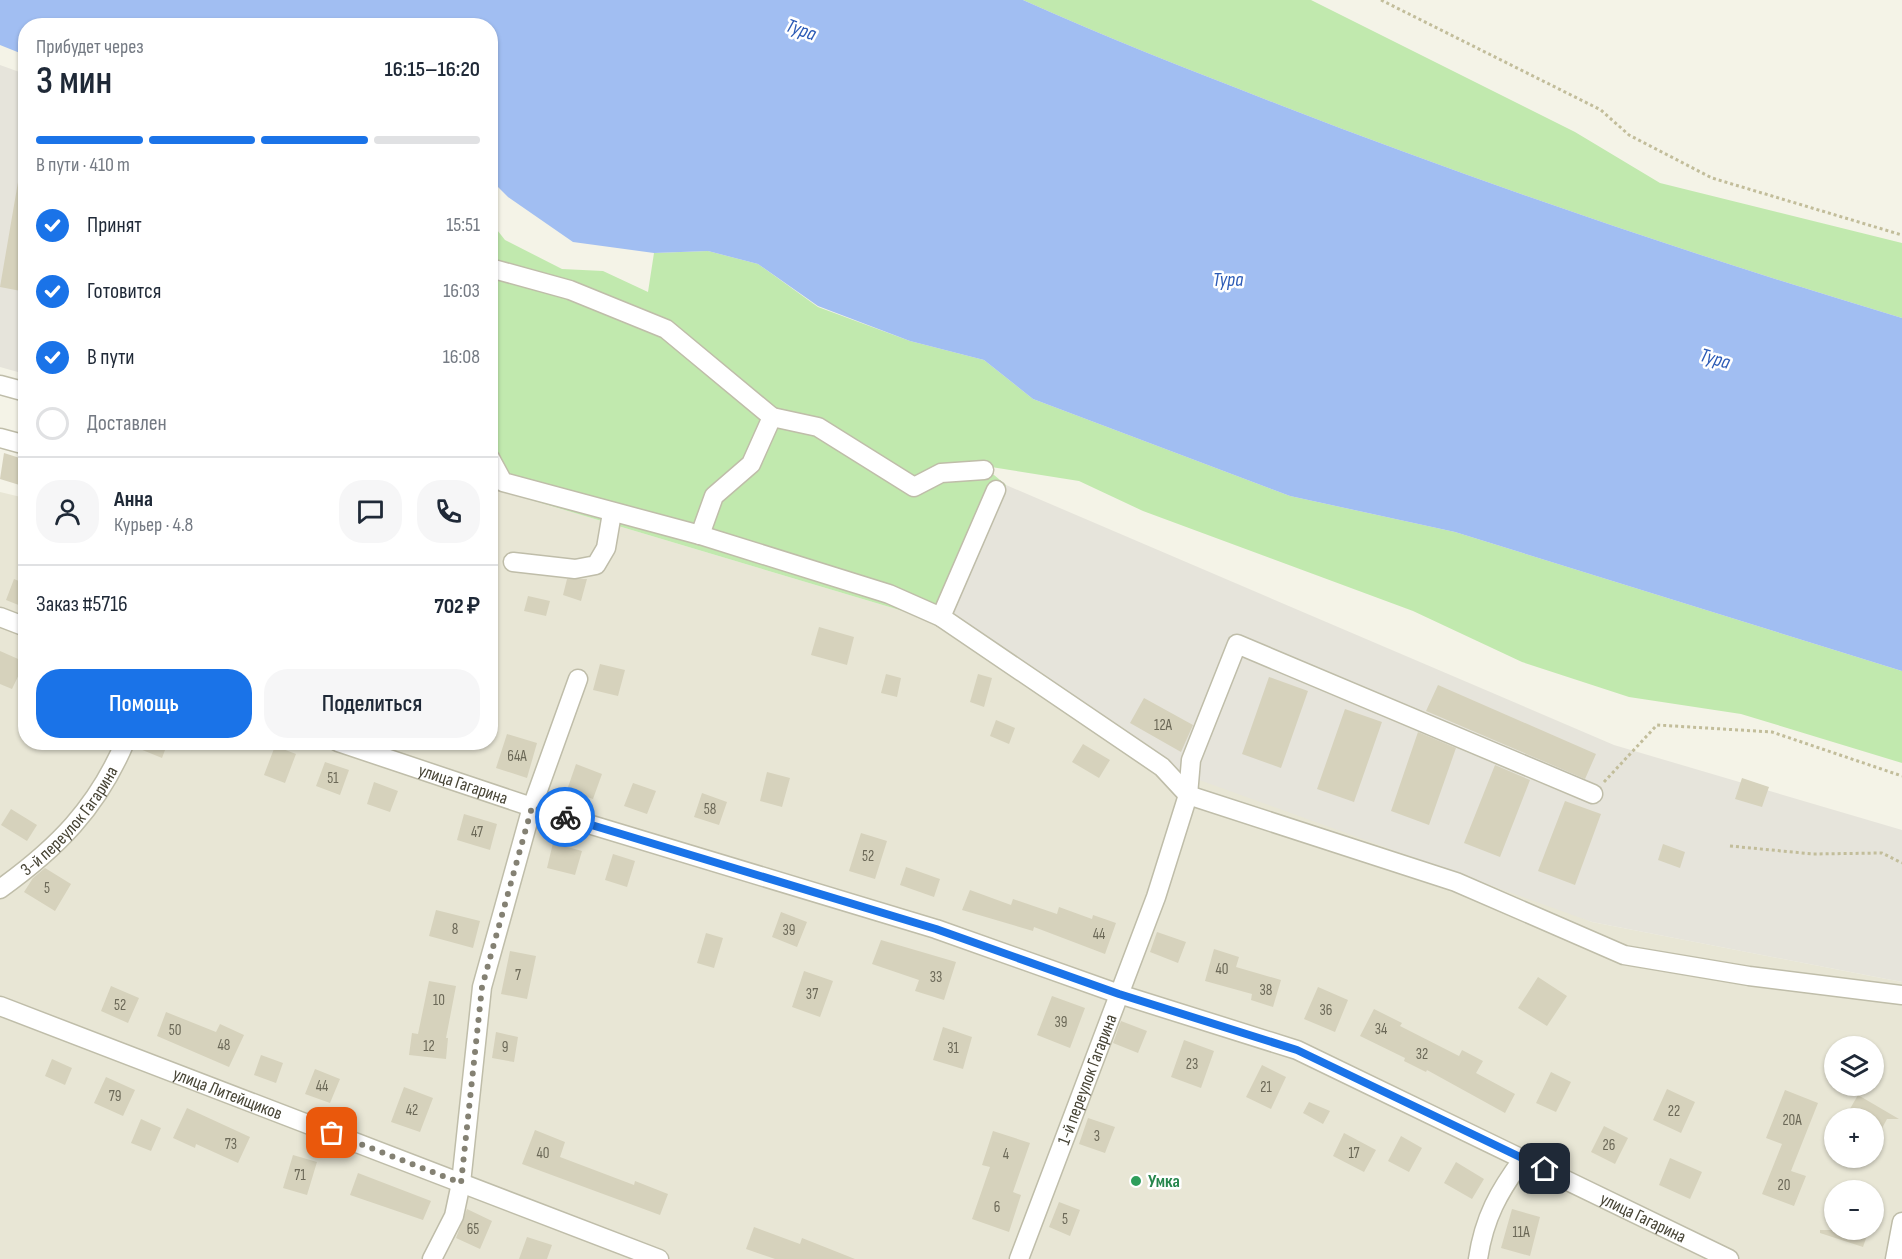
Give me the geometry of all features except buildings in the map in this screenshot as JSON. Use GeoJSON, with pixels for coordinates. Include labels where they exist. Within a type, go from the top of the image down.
{"type":"FeatureCollection","features":[{"type":"Feature","properties":{"kind":"street"},"geometry":{"type":"LineString","coordinates":[[498,270],[570,290],[666,329],[772,417],[818,427],[914,487],[941,473],[984,471]]}},
{"type":"Feature","properties":{"kind":"street"},"geometry":{"type":"LineString","coordinates":[[0,385],[18,390]]}},
{"type":"Feature","properties":{"kind":"street"},"geometry":{"type":"LineString","coordinates":[[700,535],[714,496],[751,464],[772,417]]}},
{"type":"Feature","properties":{"kind":"street"},"geometry":{"type":"LineString","coordinates":[[0,438],[18,443]]}},
{"type":"Feature","properties":{"kind":"street"},"geometry":{"type":"LineString","coordinates":[[498,473],[503,482],[700,535],[843,578],[941,617],[1162,767],[1188,795],[1456,882],[1624,955],[1749,976],[1902,995]]}},
{"type":"Feature","properties":{"kind":"street"},"geometry":{"type":"LineString","coordinates":[[941,617],[996,490]]}},
{"type":"Feature","properties":{"kind":"street"},"geometry":{"type":"LineString","coordinates":[[513,562],[575,569],[596,565],[606,548],[612,513]]}},
{"type":"Feature","properties":{"kind":"street"},"geometry":{"type":"LineString","coordinates":[[0,617],[18,624]]}},
{"type":"Feature","properties":{"kind":"street","name":"1-й переулок Гагарина"},"geometry":{"type":"LineString","coordinates":[[1019,1259],[1156,897],[1188,795],[1191,760],[1237,644],[1593,794]]}},
{"type":"Feature","properties":{"kind":"street"},"geometry":{"type":"LineString","coordinates":[[432,1259],[454,1216],[461,1183],[482,987],[532,807],[578,679]]}},
{"type":"Feature","properties":{"kind":"street","name":"3-й переулок Гагарина"},"geometry":{"type":"LineString","coordinates":[[0,889],[34,864],[78,824],[102,788],[120,750]]}},
{"type":"Feature","properties":{"kind":"street","name":"улица Гагарина"},"geometry":{"type":"LineString","coordinates":[[362,750],[532,807],[936,929],[1119,994],[1297,1050],[1729,1259]]}},
{"type":"Feature","properties":{"kind":"street","name":"улица Литейщиков"},"geometry":{"type":"LineString","coordinates":[[0,1006],[659,1259]]}},
{"type":"Feature","properties":{"kind":"street"},"geometry":{"type":"LineString","coordinates":[[1478,1259],[1481,1241],[1499,1191],[1523,1159]]}},
{"type":"Feature","properties":{"kind":"street"},"geometry":{"type":"LineString","coordinates":[[1895,1259],[1902,1222]]}},
{"type":"Feature","properties":{"kind":"path"},"geometry":{"type":"LineString","coordinates":[[1381,0],[1601,110],[1629,135],[1712,178],[1902,235]]}},
{"type":"Feature","properties":{"kind":"path"},"geometry":{"type":"LineString","coordinates":[[1593,794],[1657,724],[1772,732],[1902,776]]}},
{"type":"Feature","properties":{"kind":"path"},"geometry":{"type":"LineString","coordinates":[[1730,846],[1813,854],[1882,853],[1902,863]]}},
{"type":"Feature","properties":{"kind":"shaded area"},"geometry":{"type":"Polygon","coordinates":[[[0,65],[18,71],[18,372],[0,367],[0,65]]]}},
{"type":"Feature","properties":{"kind":"shaded area"},"geometry":{"type":"Polygon","coordinates":[[[1006,485],[1614,745],[1902,830],[1902,982],[1592,922],[1177,772],[951,615],[1006,485]]]}},
{"type":"Feature","properties":{"kind":"shaded area"},"geometry":{"type":"Polygon","coordinates":[[[498,490],[913,614],[1592,922],[1902,982],[1902,1259],[0,1259],[0,492],[18,496],[18,750],[498,750],[498,490]]]}},
{"type":"Feature","properties":{"kind":"green space"},"geometry":{"type":"Polygon","coordinates":[[[1023,0],[1311,0],[1575,132],[1660,183],[1902,243],[1902,318],[1667,244],[1434,163],[1183,67],[1023,0]]]}},
{"type":"Feature","properties":{"kind":"green space"},"geometry":{"type":"Polygon","coordinates":[[[498,231],[505,240],[562,269],[603,271],[648,292],[654,253],[708,251],[758,264],[818,307],[910,341],[984,360],[1033,399],[1290,496],[1455,532],[1902,671],[1902,763],[1741,714],[1629,697],[1522,662],[1413,611],[1143,511],[1079,481],[966,463],[994,475],[1006,485],[951,615],[913,614],[498,490],[498,231]]]}},
{"type":"Feature","properties":{"kind":"water","name":"Тура"},"geometry":{"type":"Polygon","coordinates":[[[0,0],[1023,0],[1183,67],[1434,163],[1667,244],[1902,318],[1902,671],[1455,532],[1290,496],[1033,399],[984,360],[910,341],[818,306],[758,264],[708,251],[654,253],[573,242],[508,197],[498,187],[498,18],[18,18],[18,52],[0,45],[0,0]]]}},
{"type":"Feature","properties":{"kind":"way so far"},"geometry":{"type":"LineString","coordinates":[[332,1133],[461,1183],[482,987],[532,807],[565,817]]}},
{"type":"Feature","properties":{"kind":"place","name":"Умка"},"geometry":{"type":"Point","coordinates":[1136,1181]}},
{"type":"Feature","properties":{"kind":"route"},"geometry":{"type":"LineString","coordinates":[[565,817],[936,929],[1119,994],[1297,1050],[1545,1169]]}}]}
